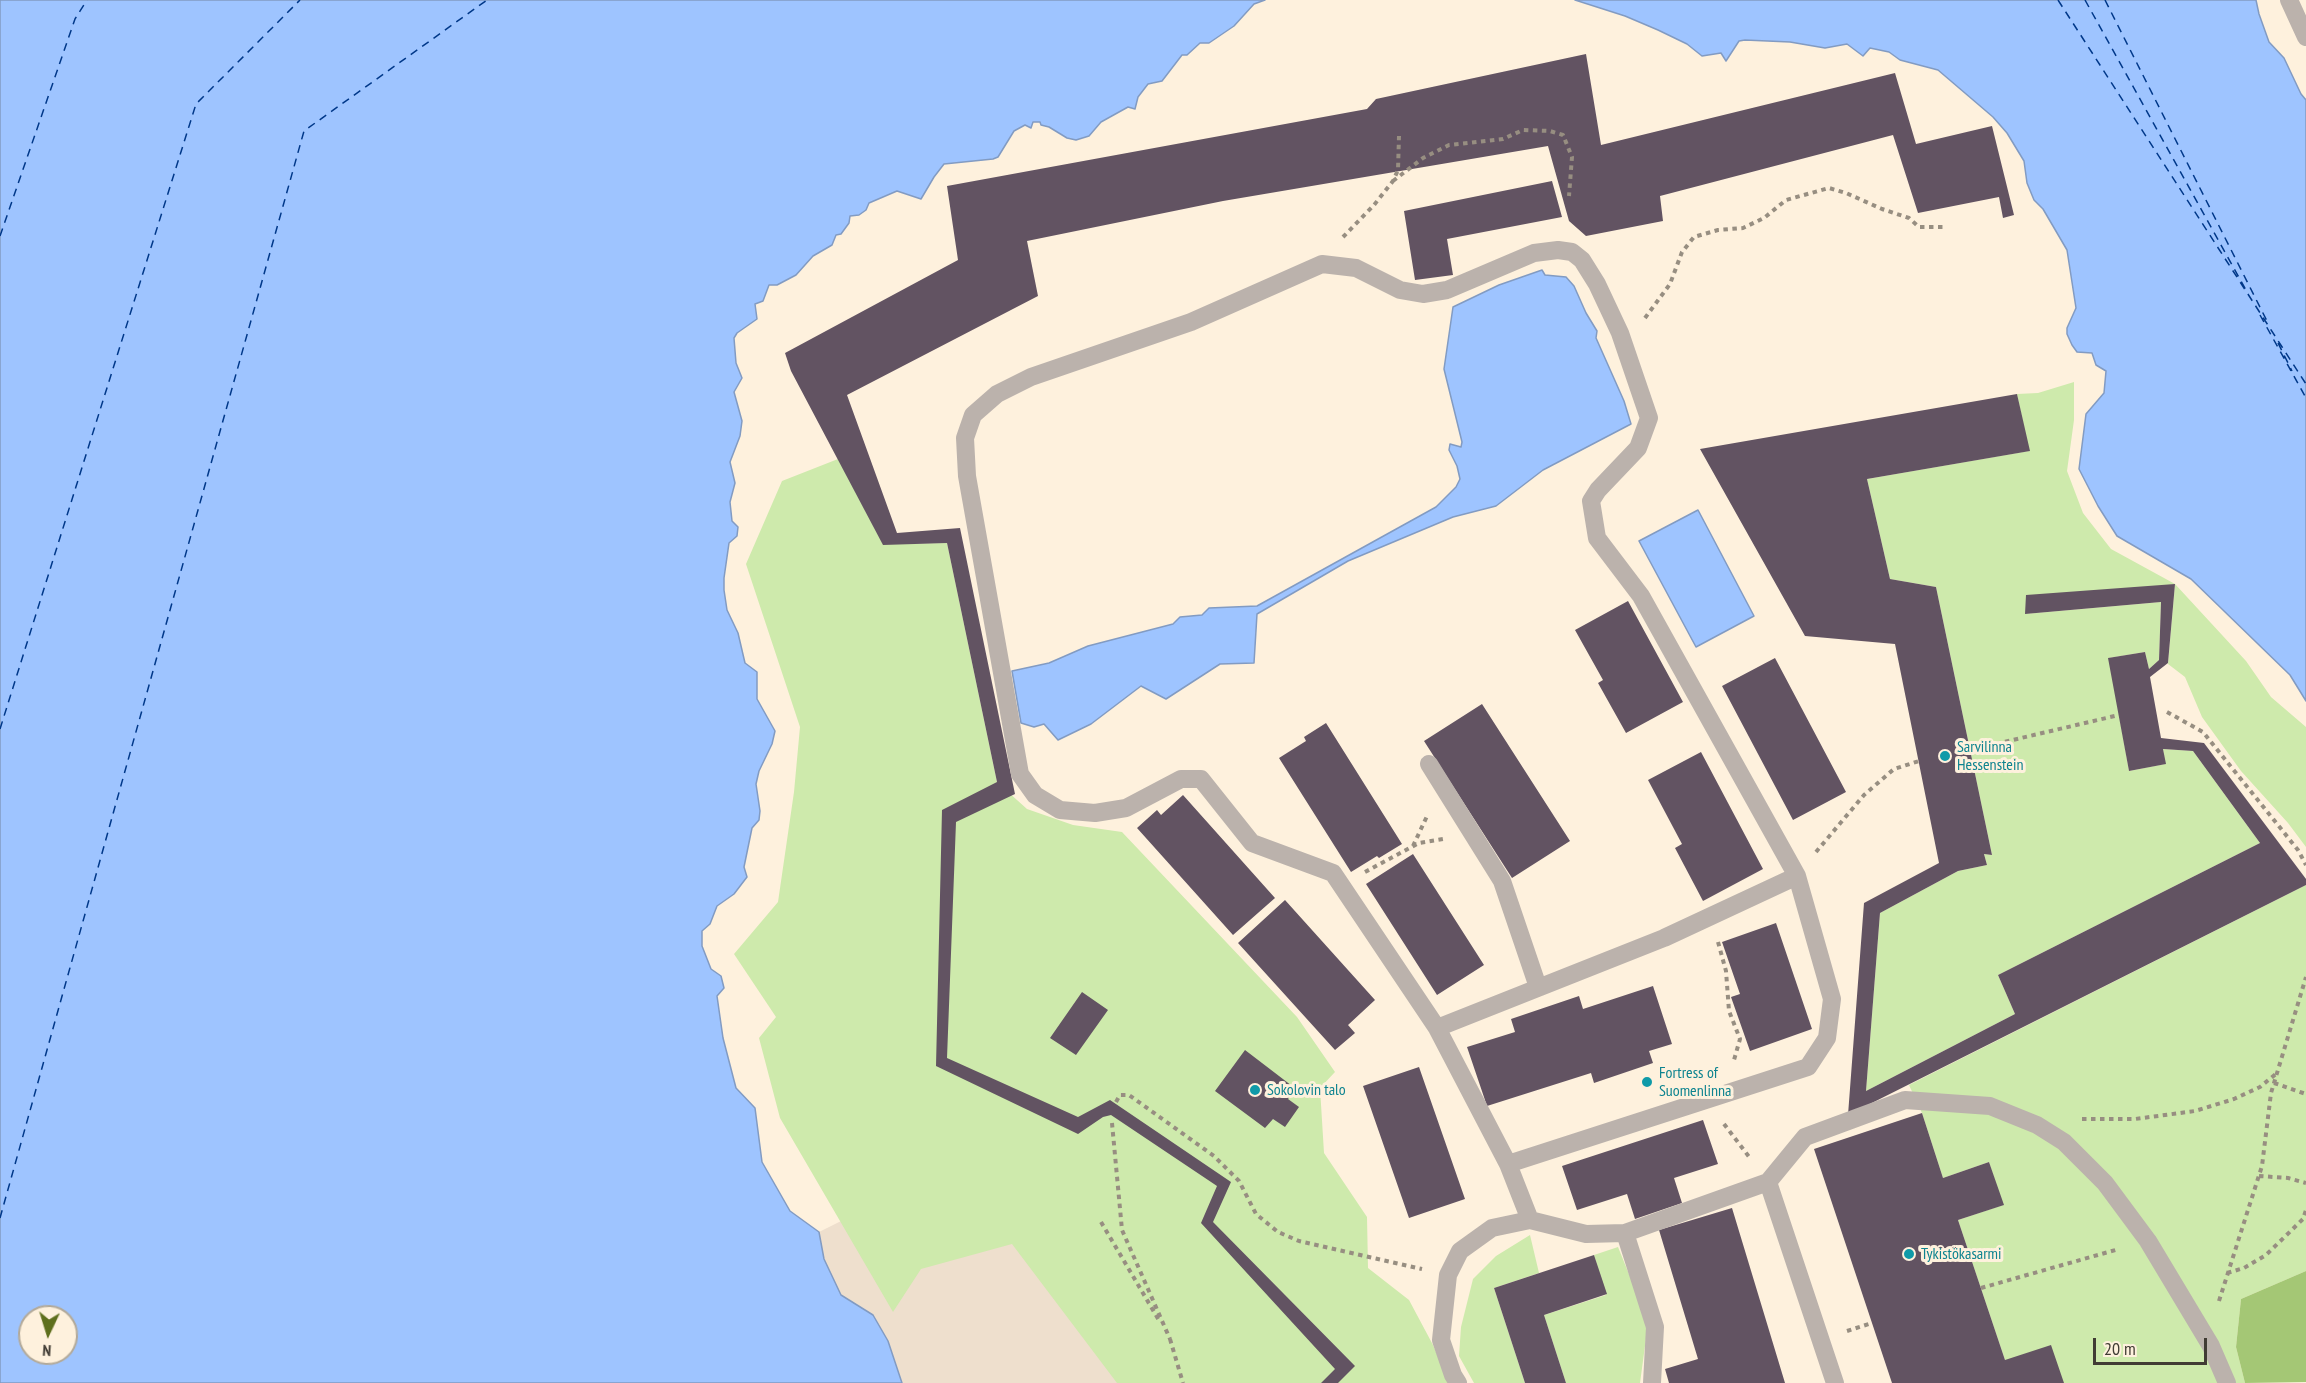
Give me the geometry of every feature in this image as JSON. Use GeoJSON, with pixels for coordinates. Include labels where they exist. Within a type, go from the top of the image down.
{"type":"FeatureCollection","features":[{"type":"Feature","properties":{"kind":"lane"},"geometry":{"type":"LineString","coordinates":[[2289,0],[2306,37]]}},
{"type":"Feature","properties":{"kind":"lane"},"geometry":{"type":"LineString","coordinates":[[1509,1164],[1808,1067],[1827,1038],[1832,999],[1797,876],[1641,596],[1597,538],[1592,501],[1598,489],[1638,448],[1649,418],[1620,333],[1597,284],[1582,260],[1572,252],[1558,250],[1534,253],[1447,290],[1423,294],[1400,290],[1356,268],[1322,264],[1191,322],[1031,377],[997,394],[973,416],[965,438],[966,476],[1020,774],[1035,795],[1060,810],[1095,813],[1126,808],[1181,779],[1201,779],[1252,843],[1333,873],[1437,1028],[1509,1164],[1530,1220]]}},
{"type":"Feature","properties":{"kind":"lane"},"geometry":{"type":"LineString","coordinates":[[1429,764],[1502,881],[1538,987]]}},
{"type":"Feature","properties":{"kind":"lane"},"geometry":{"type":"LineString","coordinates":[[1437,1028],[1664,938],[1797,876]]}},
{"type":"Feature","properties":{"kind":"lane"},"geometry":{"type":"LineString","coordinates":[[1458,1383],[1441,1340],[1448,1275],[1460,1251],[1492,1228],[1530,1220],[1586,1234],[1624,1233],[1768,1182],[1805,1137],[1905,1100],[1990,1106],[2037,1125],[2064,1142],[2105,1182],[2148,1241],[2211,1346],[2226,1383]]}},
{"type":"Feature","properties":{"kind":"lane"},"geometry":{"type":"LineString","coordinates":[[1768,1182],[1835,1383]]}},
{"type":"Feature","properties":{"kind":"lane"},"geometry":{"type":"LineString","coordinates":[[1624,1233],[1654,1327],[1652,1383]]}},
{"type":"Feature","properties":{"kind":"path"},"geometry":{"type":"LineString","coordinates":[[1322,264],[1393,181],[1423,158],[1449,145],[1503,139],[1523,130],[1550,131],[1563,135],[1572,157],[1569,196]]}},
{"type":"Feature","properties":{"kind":"path"},"geometry":{"type":"LineString","coordinates":[[1393,181],[1398,171],[1399,136]]}},
{"type":"Feature","properties":{"kind":"path"},"geometry":{"type":"LineString","coordinates":[[1620,333],[1644,319],[1670,284],[1682,252],[1694,237],[1718,230],[1743,228],[1764,218],[1786,200],[1829,188],[1910,218],[1919,227],[1946,227]]}},
{"type":"Feature","properties":{"kind":"path"},"geometry":{"type":"LineString","coordinates":[[2167,712],[2203,732],[2298,850],[2306,865]]}},
{"type":"Feature","properties":{"kind":"path"},"geometry":{"type":"LineString","coordinates":[[1970,750],[2119,715]]}},
{"type":"Feature","properties":{"kind":"path"},"geometry":{"type":"LineString","coordinates":[[1797,876],[1864,795],[1894,769],[1918,761]]}},
{"type":"Feature","properties":{"kind":"path"},"geometry":{"type":"LineString","coordinates":[[1341,885],[1419,843],[1474,835]]}},
{"type":"Feature","properties":{"kind":"path"},"geometry":{"type":"LineString","coordinates":[[2298,850],[2306,852]]}},
{"type":"Feature","properties":{"kind":"path"},"geometry":{"type":"LineString","coordinates":[[1711,916],[1726,971],[1729,1011],[1740,1039],[1738,1052],[1725,1080],[1712,1099],[1718,1115],[1768,1182]]}},
{"type":"Feature","properties":{"kind":"path"},"geometry":{"type":"LineString","coordinates":[[2211,1346],[2220,1292],[2262,1166],[2271,1093],[2306,977]]}},
{"type":"Feature","properties":{"kind":"path"},"geometry":{"type":"LineString","coordinates":[[2079,1118],[2135,1119],[2195,1111],[2234,1099],[2260,1087],[2277,1072]]}},
{"type":"Feature","properties":{"kind":"path"},"geometry":{"type":"LineString","coordinates":[[2274,1083],[2306,1094]]}},
{"type":"Feature","properties":{"kind":"path"},"geometry":{"type":"LineString","coordinates":[[1116,1102],[1120,1095],[1129,1095],[1214,1156],[1239,1181],[1256,1214],[1278,1232],[1299,1241],[1448,1275]]}},
{"type":"Feature","properties":{"kind":"path"},"geometry":{"type":"LineString","coordinates":[[1112,1123],[1122,1230],[1170,1339],[1183,1383]]}},
{"type":"Feature","properties":{"kind":"path"},"geometry":{"type":"LineString","coordinates":[[2259,1176],[2288,1178],[2306,1183]]}},
{"type":"Feature","properties":{"kind":"path"},"geometry":{"type":"LineString","coordinates":[[2227,1273],[2244,1268],[2266,1255],[2303,1219],[2306,1210]]}},
{"type":"Feature","properties":{"kind":"path"},"geometry":{"type":"LineString","coordinates":[[1101,1222],[1170,1339]]}},
{"type":"Feature","properties":{"kind":"path"},"geometry":{"type":"LineString","coordinates":[[1981,1288],[2148,1241]]}},
{"type":"Feature","properties":{"kind":"shaded area"},"geometry":{"type":"Polygon","coordinates":[[[1024,1130],[1171,1383],[902,1383],[888,1341],[873,1315],[841,1295],[824,1259],[819,1232],[1024,1130]]]}},
{"type":"Feature","properties":{"kind":"green space"},"geometry":{"type":"Polygon","coordinates":[[[2074,382],[2074,420],[2067,471],[2083,513],[2111,549],[2175,584],[2025,614],[2161,602],[2159,660],[2149,669],[2145,652],[2109,658],[2129,771],[2165,764],[2163,749],[2193,751],[2260,843],[1998,975],[2015,1014],[1866,1091],[1880,913],[1958,871],[1987,865],[1984,854],[1992,855],[1936,587],[1890,579],[1867,479],[2029,451],[2017,394],[2038,393],[2074,382]]]}},
{"type":"Feature","properties":{"kind":"green space"},"geometry":{"type":"Polygon","coordinates":[[[838,459],[883,544],[947,543],[997,782],[1027,809],[1073,825],[1122,832],[1297,1017],[1335,1072],[1320,1088],[1324,1153],[1367,1217],[1368,1268],[1409,1300],[1433,1345],[1449,1383],[1117,1383],[1012,1244],[921,1269],[893,1312],[780,1118],[759,1038],[776,1017],[734,954],[778,902],[794,792],[800,727],[746,564],[782,481],[838,459]]]}},
{"type":"Feature","properties":{"kind":"green space"},"geometry":{"type":"Polygon","coordinates":[[[2175,584],[2246,661],[2271,697],[2306,727],[2306,847],[2288,823],[2241,771],[2202,717],[2185,677],[2168,664],[2175,584]]]}},
{"type":"Feature","properties":{"kind":"green space"},"geometry":{"type":"Polygon","coordinates":[[[2306,885],[2306,1271],[2241,1299],[2236,1347],[2245,1383],[2064,1383],[2005,1360],[1958,1220],[2003,1205],[1989,1162],[1943,1178],[1922,1113],[1909,1085],[2306,885]]]}},
{"type":"Feature","properties":{"kind":"green space"},"geometry":{"type":"Polygon","coordinates":[[[1530,1235],[1539,1273],[1494,1288],[1525,1383],[1474,1383],[1459,1356],[1461,1327],[1473,1279],[1496,1256],[1530,1235]]]}},
{"type":"Feature","properties":{"kind":"green space"},"geometry":{"type":"Polygon","coordinates":[[[1618,1247],[1639,1299],[1647,1331],[1640,1383],[1566,1383],[1544,1315],[1606,1295],[1594,1255],[1618,1247]]]}},
{"type":"Feature","properties":{"kind":"green space"},"geometry":{"type":"Polygon","coordinates":[[[2306,1271],[2306,1382],[2245,1383],[2236,1347],[2241,1299],[2306,1271]]]}},
{"type":"Feature","properties":{"kind":"water"},"geometry":{"type":"Polygon","coordinates":[[[0,0],[1265,0],[1254,4],[1234,26],[1209,43],[1200,43],[1187,55],[1182,55],[1162,81],[1148,84],[1138,97],[1135,109],[1128,107],[1101,122],[1089,136],[1076,140],[1067,138],[1041,125],[1040,122],[1033,122],[1031,128],[1025,125],[1014,131],[998,157],[944,164],[921,199],[897,191],[869,203],[866,210],[859,215],[850,216],[849,223],[841,234],[836,235],[832,245],[813,256],[796,275],[777,285],[769,285],[763,301],[755,304],[757,319],[737,333],[734,338],[736,363],[742,378],[734,392],[742,421],[740,436],[730,462],[735,483],[730,502],[732,521],[738,527],[737,536],[729,543],[724,590],[727,610],[738,633],[745,663],[757,672],[757,699],[775,731],[756,784],[760,811],[759,820],[752,828],[744,867],[747,877],[734,894],[717,906],[710,924],[702,931],[702,946],[711,969],[721,976],[724,988],[717,996],[723,1038],[736,1088],[755,1108],[762,1162],[790,1211],[819,1232],[824,1259],[841,1295],[873,1315],[888,1341],[902,1383],[0,1383],[0,0]]]}},
{"type":"Feature","properties":{"kind":"water"},"geometry":{"type":"Polygon","coordinates":[[[1575,0],[2256,0],[2269,42],[2284,58],[2306,100],[2306,701],[2290,675],[2191,579],[2117,536],[2098,506],[2079,469],[2086,414],[2104,393],[2106,371],[2096,365],[2092,353],[2077,352],[2067,334],[2067,328],[2076,308],[2067,250],[2043,209],[2034,200],[2027,183],[2024,161],[2007,133],[1993,117],[1938,70],[1900,60],[1889,52],[1870,48],[1863,56],[1847,44],[1825,48],[1790,42],[1745,40],[1739,41],[1726,61],[1721,53],[1702,56],[1687,44],[1658,30],[1625,16],[1575,0]]]}},
{"type":"Feature","properties":{"kind":"water"},"geometry":{"type":"Polygon","coordinates":[[[1542,270],[1545,275],[1566,277],[1574,286],[1597,331],[1596,338],[1624,401],[1631,424],[1543,470],[1496,506],[1453,517],[1348,561],[1257,614],[1254,663],[1220,664],[1166,699],[1141,686],[1091,724],[1058,740],[1044,724],[1034,727],[1021,723],[1012,671],[1049,663],[1088,646],[1173,624],[1180,617],[1202,615],[1209,608],[1257,606],[1436,507],[1456,487],[1460,479],[1457,466],[1449,450],[1450,444],[1461,447],[1462,442],[1444,369],[1453,307],[1499,285],[1542,270]]]}},
{"type":"Feature","properties":{"kind":"water"},"geometry":{"type":"Polygon","coordinates":[[[1698,510],[1754,616],[1696,647],[1639,541],[1698,510]]]}},
{"type":"Feature","properties":{"kind":"building"},"geometry":{"type":"Polygon","coordinates":[[[1586,54],[1601,145],[1895,73],[1916,144],[1992,126],[2014,215],[2003,218],[1999,197],[1918,213],[1893,135],[1660,196],[1663,221],[1586,236],[1569,221],[1548,146],[1223,201],[1027,241],[1038,296],[847,395],[897,533],[960,528],[1015,794],[956,822],[947,1058],[1078,1117],[1110,1100],[1231,1182],[1213,1222],[1355,1366],[1338,1383],[1321,1383],[1335,1369],[1201,1223],[1217,1186],[1111,1115],[1103,1117],[1078,1134],[936,1066],[942,810],[997,782],[947,543],[883,545],[791,371],[785,353],[958,260],[947,186],[1367,109],[1376,99],[1586,54]]]}},
{"type":"Feature","properties":{"kind":"building"},"geometry":{"type":"Polygon","coordinates":[[[1552,181],[1562,217],[1447,239],[1453,275],[1415,280],[1404,211],[1552,181]]]}},
{"type":"Feature","properties":{"kind":"building","name":"Sarvilinna Hessenstein"},"geometry":{"type":"Polygon","coordinates":[[[2017,394],[2030,451],[1867,479],[1890,579],[1936,587],[1992,855],[1984,854],[1987,865],[1958,871],[1880,913],[1866,1091],[2015,1014],[1998,975],[2260,843],[2193,751],[2163,749],[2166,764],[2129,771],[2108,658],[2145,652],[2149,669],[2159,660],[2161,602],[2025,614],[2026,595],[2175,584],[2168,663],[2150,677],[2161,738],[2204,743],[2306,879],[2306,885],[1848,1115],[1864,903],[1939,863],[1895,644],[1805,636],[1700,449],[2017,394]]]}},
{"type":"Feature","properties":{"kind":"building"},"geometry":{"type":"Polygon","coordinates":[[[1628,601],[1683,702],[1626,733],[1598,683],[1603,680],[1575,630],[1628,601]]]}},
{"type":"Feature","properties":{"kind":"building"},"geometry":{"type":"Polygon","coordinates":[[[1775,658],[1846,792],[1793,820],[1722,686],[1775,658]]]}},
{"type":"Feature","properties":{"kind":"building"},"geometry":{"type":"Polygon","coordinates":[[[1482,704],[1570,841],[1512,878],[1424,741],[1482,704]]]}},
{"type":"Feature","properties":{"kind":"building"},"geometry":{"type":"Polygon","coordinates":[[[1326,723],[1402,844],[1351,872],[1279,758],[1306,741],[1304,737],[1326,723]]]}},
{"type":"Feature","properties":{"kind":"building"},"geometry":{"type":"Polygon","coordinates":[[[1701,752],[1763,869],[1703,901],[1675,848],[1682,844],[1648,780],[1701,752]]]}},
{"type":"Feature","properties":{"kind":"building"},"geometry":{"type":"Polygon","coordinates":[[[1183,795],[1275,898],[1233,935],[1137,828],[1157,810],[1161,815],[1183,795]]]}},
{"type":"Feature","properties":{"kind":"building"},"geometry":{"type":"Polygon","coordinates":[[[1413,854],[1484,965],[1437,995],[1366,884],[1413,854]]]}},
{"type":"Feature","properties":{"kind":"building"},"geometry":{"type":"Polygon","coordinates":[[[1285,900],[1375,1000],[1348,1025],[1355,1033],[1335,1050],[1238,943],[1285,900]]]}},
{"type":"Feature","properties":{"kind":"building"},"geometry":{"type":"Polygon","coordinates":[[[1776,923],[1812,1029],[1750,1051],[1731,997],[1740,994],[1722,942],[1776,923]]]}},
{"type":"Feature","properties":{"kind":"building"},"geometry":{"type":"Polygon","coordinates":[[[1653,986],[1672,1044],[1649,1051],[1653,1063],[1594,1083],[1591,1073],[1487,1106],[1467,1047],[1515,1032],[1511,1019],[1579,996],[1583,1009],[1653,986]]]}},
{"type":"Feature","properties":{"kind":"building"},"geometry":{"type":"Polygon","coordinates":[[[1082,992],[1108,1010],[1076,1055],[1050,1038],[1082,992]]]}},
{"type":"Feature","properties":{"kind":"building","name":"Sokolovin talo"},"geometry":{"type":"Polygon","coordinates":[[[1245,1050],[1296,1089],[1288,1099],[1299,1107],[1285,1127],[1273,1119],[1265,1128],[1215,1091],[1245,1050]]]}},
{"type":"Feature","properties":{"kind":"building"},"geometry":{"type":"Polygon","coordinates":[[[1419,1067],[1465,1199],[1409,1218],[1363,1086],[1419,1067]]]}},
{"type":"Feature","properties":{"kind":"building","name":"Tykistökasarmi"},"geometry":{"type":"Polygon","coordinates":[[[1922,1113],[1943,1178],[1989,1162],[2004,1205],[1958,1220],[2005,1360],[2051,1345],[2064,1383],[1892,1383],[1814,1149],[1922,1113]]]}},
{"type":"Feature","properties":{"kind":"building"},"geometry":{"type":"Polygon","coordinates":[[[1703,1120],[1718,1164],[1674,1178],[1682,1203],[1635,1219],[1627,1194],[1577,1210],[1562,1166],[1703,1120]]]}},
{"type":"Feature","properties":{"kind":"building"},"geometry":{"type":"Polygon","coordinates":[[[1732,1208],[1785,1383],[1669,1383],[1665,1369],[1698,1359],[1659,1230],[1732,1208]]]}},
{"type":"Feature","properties":{"kind":"building"},"geometry":{"type":"Polygon","coordinates":[[[1594,1255],[1607,1294],[1544,1315],[1566,1383],[1525,1383],[1494,1288],[1594,1255]]]}},
{"type":"Feature","properties":{"kind":"ferry route"},"geometry":{"type":"LineString","coordinates":[[0,236],[75,19],[87,0]]}},
{"type":"Feature","properties":{"kind":"ferry route"},"geometry":{"type":"LineString","coordinates":[[0,729],[196,104],[300,0]]}},
{"type":"Feature","properties":{"kind":"ferry route"},"geometry":{"type":"LineString","coordinates":[[0,1218],[304,131],[487,0]]}},
{"type":"Feature","properties":{"kind":"ferry route"},"geometry":{"type":"LineString","coordinates":[[2058,0],[2306,384]]}},
{"type":"Feature","properties":{"kind":"ferry route"},"geometry":{"type":"LineString","coordinates":[[2085,0],[2246,290]]}},
{"type":"Feature","properties":{"kind":"ferry route"},"geometry":{"type":"LineString","coordinates":[[2105,0],[2269,325]]}},
{"type":"Feature","properties":{"kind":"ferry route"},"geometry":{"type":"LineString","coordinates":[[2260,315],[2306,398]]}},
{"type":"Feature","properties":{"kind":"ferry route"},"geometry":{"type":"LineString","coordinates":[[2278,343],[2292,371]]}},
{"type":"Feature","properties":{"kind":"place","name":"Sarvilinna Hessenstein"},"geometry":{"type":"Point","coordinates":[1945,756]}},
{"type":"Feature","properties":{"kind":"place","name":"Fortress of Suomenlinna"},"geometry":{"type":"Point","coordinates":[1647,1082]}},
{"type":"Feature","properties":{"kind":"place","name":"Sokolovin talo"},"geometry":{"type":"Point","coordinates":[1255,1090]}},
{"type":"Feature","properties":{"kind":"place","name":"Tykistökasarmi"},"geometry":{"type":"Point","coordinates":[1909,1254]}}]}
